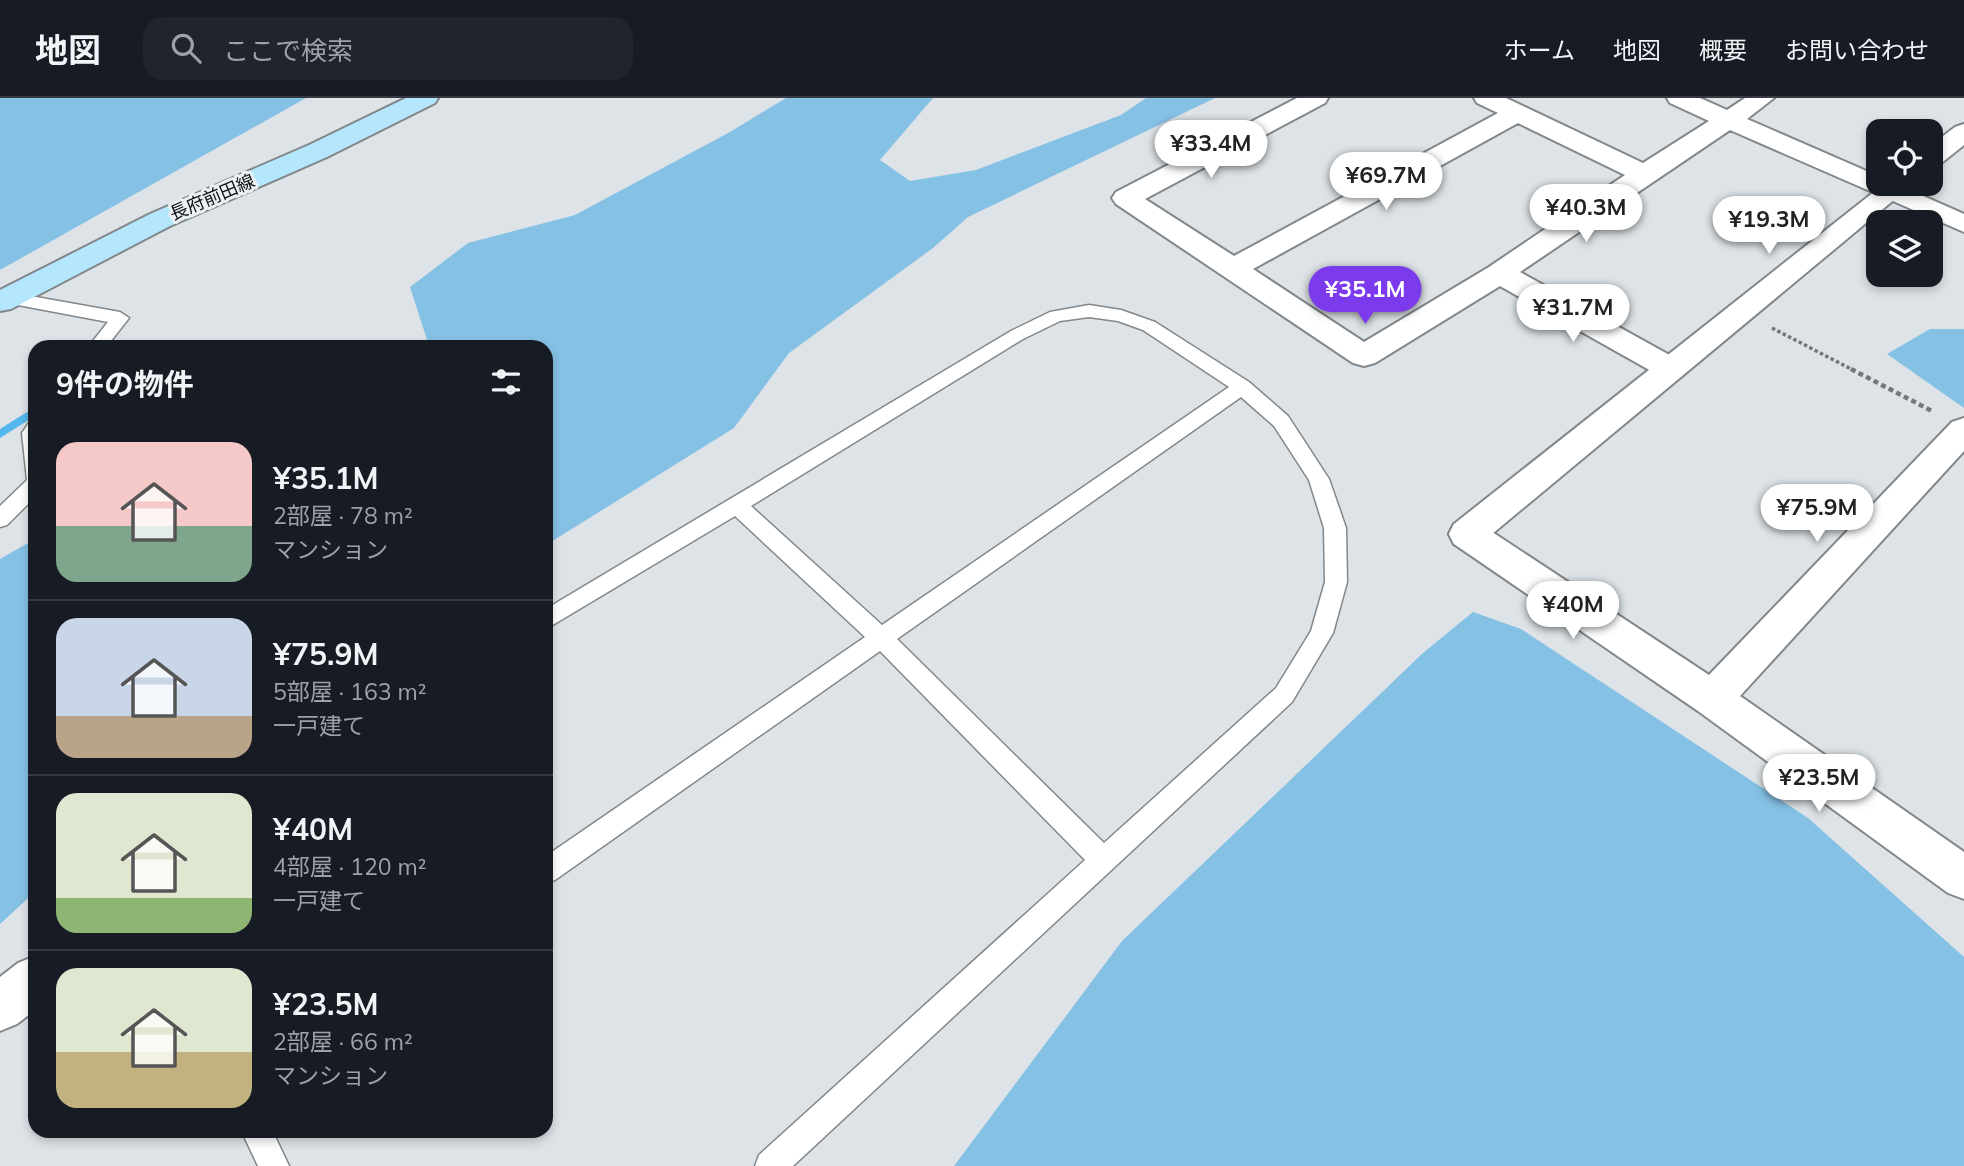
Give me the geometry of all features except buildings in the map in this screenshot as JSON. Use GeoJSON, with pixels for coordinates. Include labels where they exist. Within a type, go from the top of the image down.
{"type":"FeatureCollection","features":[{"type":"Feature","properties":{"kind":"main road","name":"長府前田線"},"geometry":{"type":"LineString","coordinates":[[4,300],[160,220],[318,151],[426,98]]}},
{"type":"Feature","properties":{"kind":"street"},"geometry":{"type":"LineString","coordinates":[[1316,98],[1126,198],[1364,356],[1499,274],[1644,174],[1762,98]]}},
{"type":"Feature","properties":{"kind":"street"},"geometry":{"type":"LineString","coordinates":[[1486,98],[1644,174]]}},
{"type":"Feature","properties":{"kind":"street"},"geometry":{"type":"LineString","coordinates":[[1679,98],[1866,176]]}},
{"type":"Feature","properties":{"kind":"street"},"geometry":{"type":"LineString","coordinates":[[1232,269],[1518,113]]}},
{"type":"Feature","properties":{"kind":"street"},"geometry":{"type":"LineString","coordinates":[[1943,149],[1964,132]]}},
{"type":"Feature","properties":{"kind":"street"},"geometry":{"type":"LineString","coordinates":[[1885,196],[1467,534],[1712,699],[1964,878]]}},
{"type":"Feature","properties":{"kind":"street"},"geometry":{"type":"LineString","coordinates":[[1910,196],[1964,224]]}},
{"type":"Feature","properties":{"kind":"street"},"geometry":{"type":"LineString","coordinates":[[1499,274],[1671,369]]}},
{"type":"Feature","properties":{"kind":"street"},"geometry":{"type":"LineString","coordinates":[[1712,699],[1952,422]]}},
{"type":"Feature","properties":{"kind":"street"},"geometry":{"type":"LineString","coordinates":[[0,1007],[28,985]]}},
{"type":"Feature","properties":{"kind":"lane"},"geometry":{"type":"LineString","coordinates":[[4,300],[120,318],[103,340]]}},
{"type":"Feature","properties":{"kind":"lane"},"geometry":{"type":"LineString","coordinates":[[553,616],[1017,335],[1056,316],[1089,311],[1121,316],[1149,326],[1242,387],[1281,421],[1319,479],[1335,528],[1336,582],[1322,634],[1284,695],[770,1166]]}},
{"type":"Feature","properties":{"kind":"lane"},"geometry":{"type":"LineString","coordinates":[[553,866],[1242,387]]}},
{"type":"Feature","properties":{"kind":"lane"},"geometry":{"type":"LineString","coordinates":[[0,519],[28,492]]}},
{"type":"Feature","properties":{"kind":"lane"},"geometry":{"type":"LineString","coordinates":[[736,505],[880,637],[1102,859]]}},
{"type":"Feature","properties":{"kind":"lane"},"geometry":{"type":"LineString","coordinates":[[260,1138],[274,1166]]}},
{"type":"Feature","properties":{"kind":"path"},"geometry":{"type":"LineString","coordinates":[[1741,311],[1952,422]]}},
{"type":"Feature","properties":{"kind":"shaded area"},"geometry":{"type":"Polygon","coordinates":[[[0,98],[306,98],[0,270],[0,98]]]}},
{"type":"Feature","properties":{"kind":"shaded area"},"geometry":{"type":"Polygon","coordinates":[[[786,98],[933,98],[880,160],[910,181],[976,170],[1121,115],[1146,98],[1215,98],[968,217],[933,248],[789,353],[734,428],[553,541],[553,340],[427,340],[410,287],[468,243],[575,215],[730,132],[786,98]]]}},
{"type":"Feature","properties":{"kind":"shaded area"},"geometry":{"type":"Polygon","coordinates":[[[1930,329],[1964,329],[1964,408],[1887,354],[1930,329]]]}},
{"type":"Feature","properties":{"kind":"shaded area"},"geometry":{"type":"Polygon","coordinates":[[[28,543],[28,898],[0,924],[0,559],[28,543]]]}},
{"type":"Feature","properties":{"kind":"shaded area"},"geometry":{"type":"Polygon","coordinates":[[[1473,612],[1521,629],[1808,818],[1964,957],[1964,1166],[954,1166],[1122,941],[1423,653],[1473,612]]]}},
{"type":"Feature","properties":{"kind":"waterway"},"geometry":{"type":"LineString","coordinates":[[0,434],[28,416]]}}]}
